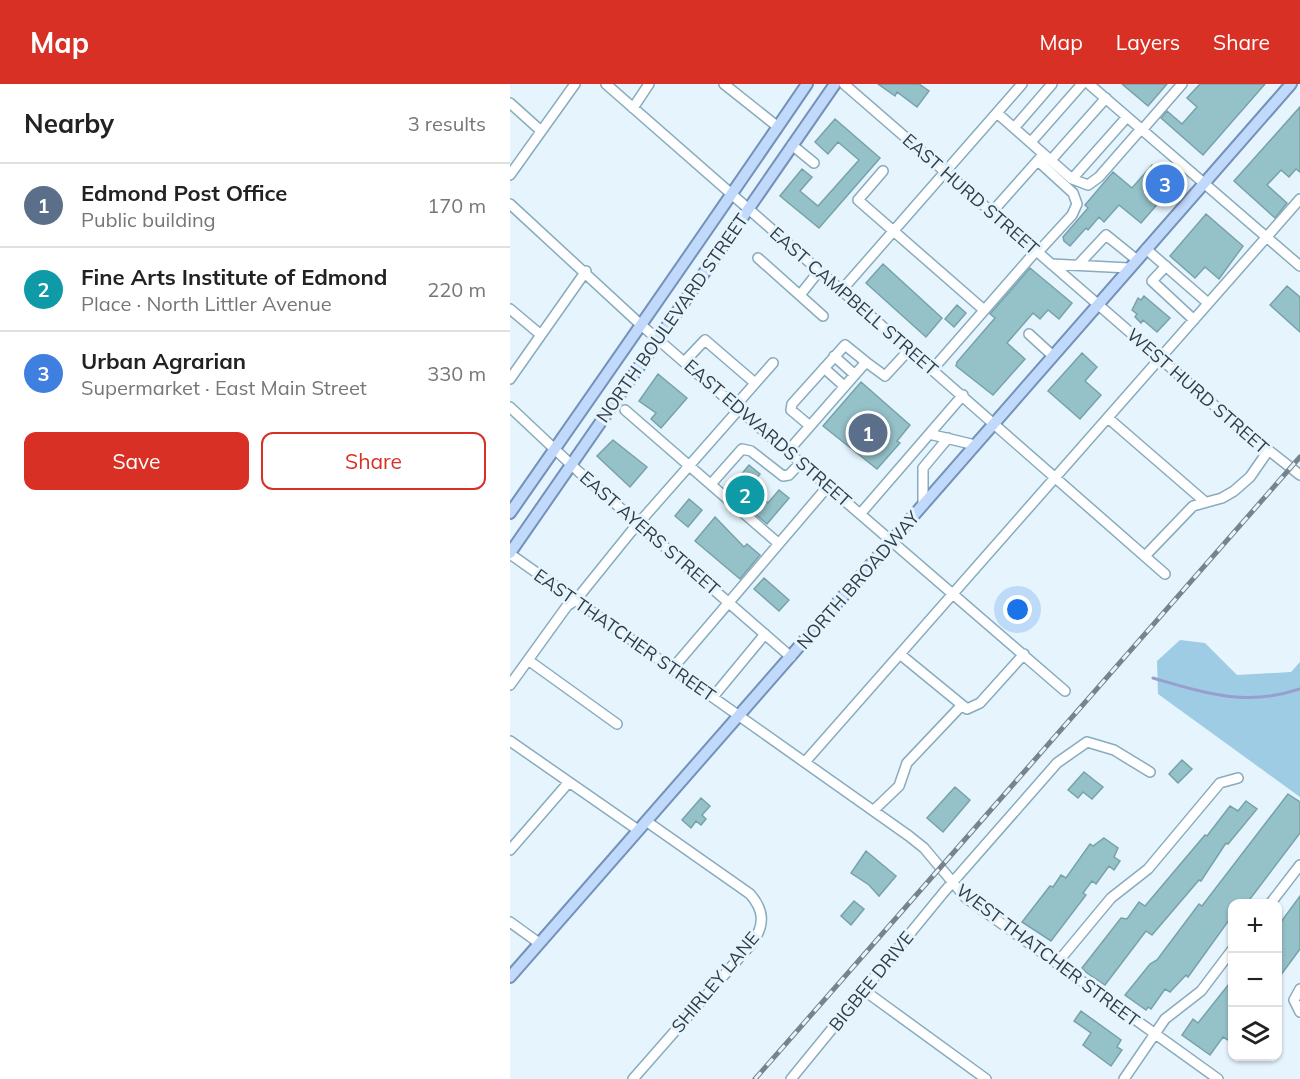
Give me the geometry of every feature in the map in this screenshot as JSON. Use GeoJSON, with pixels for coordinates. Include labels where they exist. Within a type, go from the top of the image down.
{"type":"FeatureCollection","features":[{"type":"Feature","properties":{"kind":"main road","name":"NORTH BOULEVARD STREET"},"geometry":{"type":"LineString","coordinates":[[510,513],[807,84]]}},
{"type":"Feature","properties":{"kind":"main road","name":"NORTH BOULEVARD STREET"},"geometry":{"type":"LineString","coordinates":[[510,553],[835,84]]}},
{"type":"Feature","properties":{"kind":"main road","name":"NORTH BROADWAY"},"geometry":{"type":"LineString","coordinates":[[510,977],[740,717],[1291,84]]}},
{"type":"Feature","properties":{"kind":"street"},"geometry":{"type":"LineString","coordinates":[[510,175],[575,84]]}},
{"type":"Feature","properties":{"kind":"street","name":"EAST CAMPBELL STREET"},"geometry":{"type":"LineString","coordinates":[[606,84],[1166,574]]}},
{"type":"Feature","properties":{"kind":"street"},"geometry":{"type":"LineString","coordinates":[[633,108],[649,84]]}},
{"type":"Feature","properties":{"kind":"street"},"geometry":{"type":"LineString","coordinates":[[724,84],[777,127]]}},
{"type":"Feature","properties":{"kind":"street","name":"EAST HURD STREET"},"geometry":{"type":"LineString","coordinates":[[844,84],[1098,304]]}},
{"type":"Feature","properties":{"kind":"street"},"geometry":{"type":"LineString","coordinates":[[841,291],[1022,84]]}},
{"type":"Feature","properties":{"kind":"street"},"geometry":{"type":"LineString","coordinates":[[1014,128],[1052,84]]}},
{"type":"Feature","properties":{"kind":"street"},"geometry":{"type":"LineString","coordinates":[[1031,142],[1082,84]]}},
{"type":"Feature","properties":{"kind":"street"},"geometry":{"type":"LineString","coordinates":[[1089,84],[1300,266]]}},
{"type":"Feature","properties":{"kind":"street"},"geometry":{"type":"LineString","coordinates":[[1044,159],[1072,179],[1088,185],[1094,182],[1182,84]]}},
{"type":"Feature","properties":{"kind":"street"},"geometry":{"type":"LineString","coordinates":[[992,212],[1106,98]]}},
{"type":"Feature","properties":{"kind":"street"},"geometry":{"type":"LineString","coordinates":[[510,103],[540,130]]}},
{"type":"Feature","properties":{"kind":"street"},"geometry":{"type":"LineString","coordinates":[[932,370],[1072,215],[1077,204],[1074,193],[1031,142],[997,113]]}},
{"type":"Feature","properties":{"kind":"street"},"geometry":{"type":"LineString","coordinates":[[1072,179],[1127,117]]}},
{"type":"Feature","properties":{"kind":"street"},"geometry":{"type":"LineString","coordinates":[[792,145],[814,163]]}},
{"type":"Feature","properties":{"kind":"street"},"geometry":{"type":"LineString","coordinates":[[883,171],[858,200],[984,310]]}},
{"type":"Feature","properties":{"kind":"street"},"geometry":{"type":"LineString","coordinates":[[805,762],[1300,199]]}},
{"type":"Feature","properties":{"kind":"street","name":"EAST EDWARDS STREET"},"geometry":{"type":"LineString","coordinates":[[510,204],[586,271],[640,324],[802,461],[1065,691]]}},
{"type":"Feature","properties":{"kind":"street"},"geometry":{"type":"LineString","coordinates":[[1079,264],[1103,235],[1109,236],[1133,264]]}},
{"type":"Feature","properties":{"kind":"street"},"geometry":{"type":"LineString","coordinates":[[1146,249],[1209,303]]}},
{"type":"Feature","properties":{"kind":"street"},"geometry":{"type":"LineString","coordinates":[[758,258],[823,316]]}},
{"type":"Feature","properties":{"kind":"street"},"geometry":{"type":"LineString","coordinates":[[1051,264],[1133,264]]}},
{"type":"Feature","properties":{"kind":"street"},"geometry":{"type":"LineString","coordinates":[[1166,266],[1152,281],[1194,320]]}},
{"type":"Feature","properties":{"kind":"street"},"geometry":{"type":"LineString","coordinates":[[510,379],[586,271]]}},
{"type":"Feature","properties":{"kind":"street"},"geometry":{"type":"LineString","coordinates":[[800,295],[819,271]]}},
{"type":"Feature","properties":{"kind":"street","name":"WEST HURD STREET"},"geometry":{"type":"LineString","coordinates":[[1098,304],[1160,360],[1300,475]]}},
{"type":"Feature","properties":{"kind":"street"},"geometry":{"type":"LineString","coordinates":[[510,309],[541,335]]}},
{"type":"Feature","properties":{"kind":"street"},"geometry":{"type":"LineString","coordinates":[[1029,334],[1053,356]]}},
{"type":"Feature","properties":{"kind":"street"},"geometry":{"type":"LineString","coordinates":[[685,361],[705,340],[755,383]]}},
{"type":"Feature","properties":{"kind":"street"},"geometry":{"type":"LineString","coordinates":[[810,426],[791,410],[790,406],[846,344],[885,376],[909,350]]}},
{"type":"Feature","properties":{"kind":"street"},"geometry":{"type":"LineString","coordinates":[[834,356],[855,375]]}},
{"type":"Feature","properties":{"kind":"street"},"geometry":{"type":"LineString","coordinates":[[789,450],[866,362]]}},
{"type":"Feature","properties":{"kind":"street"},"geometry":{"type":"LineString","coordinates":[[510,685],[567,606],[576,600],[773,363]]}},
{"type":"Feature","properties":{"kind":"street"},"geometry":{"type":"LineString","coordinates":[[824,368],[844,386]]}},
{"type":"Feature","properties":{"kind":"street"},"geometry":{"type":"LineString","coordinates":[[861,513],[963,395]]}},
{"type":"Feature","properties":{"kind":"street","name":"EAST AYERS STREET"},"geometry":{"type":"LineString","coordinates":[[510,407],[791,657]]}},
{"type":"Feature","properties":{"kind":"street"},"geometry":{"type":"LineString","coordinates":[[625,410],[778,543]]}},
{"type":"Feature","properties":{"kind":"street"},"geometry":{"type":"LineString","coordinates":[[1108,418],[1204,501]]}},
{"type":"Feature","properties":{"kind":"street"},"geometry":{"type":"LineString","coordinates":[[929,434],[975,445]]}},
{"type":"Feature","properties":{"kind":"street"},"geometry":{"type":"LineString","coordinates":[[923,506],[922,468],[948,438]]}},
{"type":"Feature","properties":{"kind":"street"},"geometry":{"type":"LineString","coordinates":[[711,484],[742,449],[751,451],[783,476],[789,475],[802,461]]}},
{"type":"Feature","properties":{"kind":"street"},"geometry":{"type":"LineString","coordinates":[[1145,556],[1193,506],[1204,501],[1222,498],[1234,491],[1250,477],[1268,451]]}},
{"type":"Feature","properties":{"kind":"street"},"geometry":{"type":"LineString","coordinates":[[672,669],[829,485]]}},
{"type":"Feature","properties":{"kind":"street","name":"EAST THATCHER STREET"},"geometry":{"type":"LineString","coordinates":[[510,553],[740,717]]}},
{"type":"Feature","properties":{"kind":"street"},"geometry":{"type":"LineString","coordinates":[[713,697],[765,634]]}},
{"type":"Feature","properties":{"kind":"street"},"geometry":{"type":"LineString","coordinates":[[901,655],[961,706],[973,708],[1024,654]]}},
{"type":"Feature","properties":{"kind":"street"},"geometry":{"type":"LineString","coordinates":[[528,660],[616,724]]}},
{"type":"Feature","properties":{"kind":"street"},"geometry":{"type":"LineString","coordinates":[[874,810],[899,786],[907,764],[961,706]]}},
{"type":"Feature","properties":{"kind":"street","name":"WEST THATCHER STREET"},"geometry":{"type":"LineString","coordinates":[[740,717],[874,810],[924,849],[966,898],[1218,1079]]}},
{"type":"Feature","properties":{"kind":"street","name":"SHIRLEY LANE"},"geometry":{"type":"LineString","coordinates":[[510,741],[569,782],[750,894],[761,911],[762,920],[753,942],[633,1079]]}},
{"type":"Feature","properties":{"kind":"street","name":"BIGBEE DRIVE"},"geometry":{"type":"LineString","coordinates":[[791,1079],[952,884],[1057,763],[1087,742],[1114,750],[1150,772]]}},
{"type":"Feature","properties":{"kind":"street"},"geometry":{"type":"LineString","coordinates":[[1058,963],[1112,898],[1148,869],[1220,783],[1238,778]]}},
{"type":"Feature","properties":{"kind":"street"},"geometry":{"type":"LineString","coordinates":[[510,850],[569,782]]}},
{"type":"Feature","properties":{"kind":"street"},"geometry":{"type":"LineString","coordinates":[[1272,899],[1300,865]]}},
{"type":"Feature","properties":{"kind":"street"},"geometry":{"type":"LineString","coordinates":[[510,922],[539,943]]}},
{"type":"Feature","properties":{"kind":"street"},"geometry":{"type":"LineString","coordinates":[[1124,1079],[1171,1013],[1201,991],[1231,953]]}},
{"type":"Feature","properties":{"kind":"street"},"geometry":{"type":"LineString","coordinates":[[1300,989],[1294,1000],[1300,1012]]}},
{"type":"Feature","properties":{"kind":"street"},"geometry":{"type":"LineString","coordinates":[[865,991],[986,1079]]}},
{"type":"Feature","properties":{"kind":"shaded area"},"geometry":{"type":"Polygon","coordinates":[[[1180,640],[1205,643],[1237,675],[1291,672],[1300,662],[1300,797],[1158,694],[1157,661],[1180,640]]]}},
{"type":"Feature","properties":{"kind":"building"},"geometry":{"type":"Polygon","coordinates":[[[878,84],[919,84],[929,91],[917,107],[897,92],[895,96],[878,84]]]}},
{"type":"Feature","properties":{"kind":"building"},"geometry":{"type":"Polygon","coordinates":[[[1122,84],[1167,84],[1148,106],[1122,84]]]}},
{"type":"Feature","properties":{"kind":"building"},"geometry":{"type":"Polygon","coordinates":[[[1200,84],[1265,84],[1203,155],[1161,118],[1167,111],[1182,124],[1197,107],[1187,98],[1200,84]]]}},
{"type":"Feature","properties":{"kind":"building"},"geometry":{"type":"Polygon","coordinates":[[[1300,107],[1300,172],[1296,169],[1289,177],[1281,170],[1267,185],[1287,203],[1275,218],[1234,181],[1300,107]]]}},
{"type":"Feature","properties":{"kind":"building"},"geometry":{"type":"Polygon","coordinates":[[[835,119],[880,158],[819,228],[780,196],[802,169],[812,177],[800,191],[818,206],[859,160],[838,142],[828,154],[815,142],[835,119]]]}},
{"type":"Feature","properties":{"kind":"building"},"geometry":{"type":"Polygon","coordinates":[[[1152,165],[1174,185],[1141,223],[1119,205],[1104,222],[1099,217],[1070,246],[1064,241],[1063,237],[1088,208],[1085,205],[1113,172],[1132,188],[1152,165]]]}},
{"type":"Feature","properties":{"kind":"building"},"geometry":{"type":"Polygon","coordinates":[[[1206,214],[1243,246],[1219,279],[1205,267],[1195,278],[1170,256],[1206,214]]]}},
{"type":"Feature","properties":{"kind":"building"},"geometry":{"type":"Polygon","coordinates":[[[883,264],[942,318],[926,337],[866,283],[883,264]]]}},
{"type":"Feature","properties":{"kind":"building"},"geometry":{"type":"Polygon","coordinates":[[[1030,268],[1072,303],[1059,319],[1048,310],[1040,319],[1033,313],[1007,343],[1025,359],[993,395],[956,366],[957,362],[995,318],[990,314],[1030,268]]]}},
{"type":"Feature","properties":{"kind":"building"},"geometry":{"type":"Polygon","coordinates":[[[1287,286],[1300,297],[1300,332],[1270,305],[1287,286]]]}},
{"type":"Feature","properties":{"kind":"building"},"geometry":{"type":"Polygon","coordinates":[[[1144,296],[1170,318],[1157,332],[1143,320],[1141,323],[1135,317],[1137,314],[1132,310],[1138,298],[1141,300],[1144,296]]]}},
{"type":"Feature","properties":{"kind":"building"},"geometry":{"type":"Polygon","coordinates":[[[957,305],[966,313],[954,327],[945,319],[957,305]]]}},
{"type":"Feature","properties":{"kind":"building"},"geometry":{"type":"Polygon","coordinates":[[[1082,353],[1097,367],[1085,381],[1101,395],[1080,419],[1048,391],[1082,353]]]}},
{"type":"Feature","properties":{"kind":"building"},"geometry":{"type":"Polygon","coordinates":[[[658,374],[687,398],[661,428],[651,419],[656,413],[639,401],[658,374]]]}},
{"type":"Feature","properties":{"kind":"building"},"geometry":{"type":"Polygon","coordinates":[[[861,382],[910,425],[897,441],[900,443],[877,469],[823,426],[861,382]]]}},
{"type":"Feature","properties":{"kind":"building"},"geometry":{"type":"Polygon","coordinates":[[[613,440],[647,467],[630,487],[597,456],[613,440]]]}},
{"type":"Feature","properties":{"kind":"building"},"geometry":{"type":"Polygon","coordinates":[[[749,465],[760,474],[749,487],[768,503],[779,490],[789,498],[767,524],[733,495],[741,485],[736,481],[749,465]]]}},
{"type":"Feature","properties":{"kind":"building"},"geometry":{"type":"Polygon","coordinates":[[[689,499],[702,510],[688,527],[675,516],[689,499]]]}},
{"type":"Feature","properties":{"kind":"building"},"geometry":{"type":"Polygon","coordinates":[[[715,517],[744,547],[747,544],[760,555],[740,579],[695,541],[715,517]]]}},
{"type":"Feature","properties":{"kind":"building"},"geometry":{"type":"Polygon","coordinates":[[[764,578],[789,600],[779,611],[754,589],[764,578]]]}},
{"type":"Feature","properties":{"kind":"building"},"geometry":{"type":"Polygon","coordinates":[[[1182,760],[1192,769],[1178,783],[1169,774],[1182,760]]]}},
{"type":"Feature","properties":{"kind":"building"},"geometry":{"type":"Polygon","coordinates":[[[1084,772],[1103,787],[1092,799],[1083,792],[1078,798],[1068,790],[1084,772]]]}},
{"type":"Feature","properties":{"kind":"building"},"geometry":{"type":"Polygon","coordinates":[[[955,787],[970,800],[943,832],[927,818],[955,787]]]}},
{"type":"Feature","properties":{"kind":"building"},"geometry":{"type":"Polygon","coordinates":[[[1288,794],[1300,802],[1300,833],[1250,899],[1228,899],[1228,921],[1188,977],[1186,975],[1170,992],[1165,989],[1151,1009],[1148,1007],[1146,1010],[1125,995],[1150,964],[1157,960],[1199,904],[1202,906],[1288,794]]]}},
{"type":"Feature","properties":{"kind":"building"},"geometry":{"type":"Polygon","coordinates":[[[701,798],[710,806],[702,815],[706,819],[701,825],[696,821],[691,828],[682,820],[701,798]]]}},
{"type":"Feature","properties":{"kind":"building"},"geometry":{"type":"Polygon","coordinates":[[[1246,801],[1257,809],[1228,844],[1226,843],[1201,881],[1199,880],[1152,935],[1146,931],[1105,985],[1087,973],[1082,968],[1121,918],[1127,919],[1139,902],[1145,906],[1205,835],[1207,836],[1230,806],[1238,811],[1246,801]]]}},
{"type":"Feature","properties":{"kind":"building"},"geometry":{"type":"Polygon","coordinates":[[[1104,838],[1118,848],[1114,857],[1120,861],[1114,870],[1109,866],[1096,884],[1092,881],[1083,893],[1086,895],[1051,941],[1022,922],[1061,875],[1066,878],[1090,844],[1093,846],[1104,838]]]}},
{"type":"Feature","properties":{"kind":"building"},"geometry":{"type":"Polygon","coordinates":[[[866,851],[896,876],[879,896],[869,885],[851,873],[866,851]]]}},
{"type":"Feature","properties":{"kind":"building"},"geometry":{"type":"Polygon","coordinates":[[[1300,896],[1300,949],[1282,974],[1282,953],[1282,921],[1300,896]]]}},
{"type":"Feature","properties":{"kind":"building"},"geometry":{"type":"Polygon","coordinates":[[[854,901],[864,909],[851,925],[841,916],[854,901]]]}},
{"type":"Feature","properties":{"kind":"building"},"geometry":{"type":"Polygon","coordinates":[[[1228,985],[1228,1040],[1223,1037],[1210,1055],[1182,1035],[1193,1019],[1198,1023],[1228,985]]]}},
{"type":"Feature","properties":{"kind":"building"},"geometry":{"type":"Polygon","coordinates":[[[1081,1011],[1121,1040],[1117,1047],[1122,1050],[1111,1066],[1083,1045],[1091,1033],[1074,1021],[1081,1011]]]}},
{"type":"Feature","properties":{"kind":"waterway"},"geometry":{"type":"LineString","coordinates":[[1153,678],[1225,696],[1261,697],[1300,689]]}},
{"type":"Feature","properties":{"kind":"railway"},"geometry":{"type":"LineString","coordinates":[[755,1079],[1300,457]]}},
{"type":"Feature","properties":{"kind":"place","name":"Urban Agrarian"},"geometry":{"type":"Point","coordinates":[1165,184]}},
{"type":"Feature","properties":{"kind":"place","name":"Edmond Post Office"},"geometry":{"type":"Point","coordinates":[868,433]}},
{"type":"Feature","properties":{"kind":"place","name":"Fine Arts Institute of Edmond"},"geometry":{"type":"Point","coordinates":[745,495]}}]}
